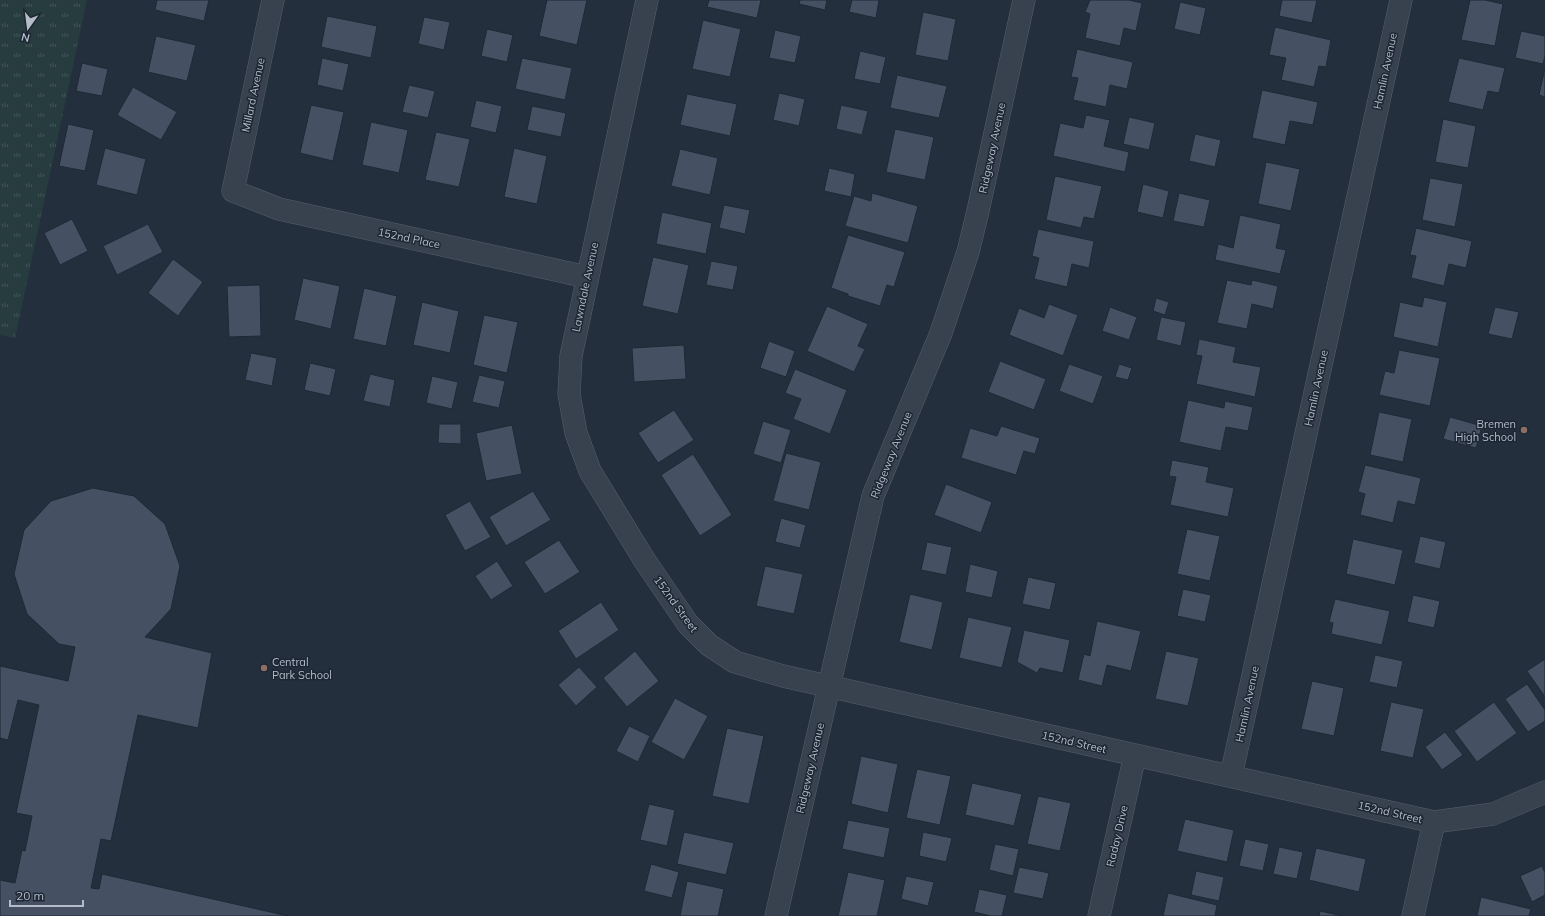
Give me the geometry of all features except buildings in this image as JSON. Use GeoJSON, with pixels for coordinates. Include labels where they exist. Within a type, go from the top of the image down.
{"type":"FeatureCollection","features":[{"type":"Feature","properties":{"kind":"street","name":"Millard Avenue"},"geometry":{"type":"LineString","coordinates":[[233,191],[273,0]]}},
{"type":"Feature","properties":{"kind":"street","name":"Lawndale Avenue"},"geometry":{"type":"LineString","coordinates":[[645,561],[590,471],[576,433],[569,394],[571,356],[647,0]]}},
{"type":"Feature","properties":{"kind":"street","name":"Ridgeway Avenue"},"geometry":{"type":"LineString","coordinates":[[776,916],[873,496],[941,334],[968,252],[1024,0]]}},
{"type":"Feature","properties":{"kind":"street","name":"Hamlin Avenue"},"geometry":{"type":"LineString","coordinates":[[1231,776],[1400,0]]}},
{"type":"Feature","properties":{"kind":"street","name":"152nd Place"},"geometry":{"type":"LineString","coordinates":[[233,191],[279,209],[587,277]]}},
{"type":"Feature","properties":{"kind":"street","name":"152nd Street"},"geometry":{"type":"LineString","coordinates":[[645,561],[688,624],[709,645],[735,662],[784,676],[1434,822],[1493,814],[1545,792]]}},
{"type":"Feature","properties":{"kind":"street","name":"Raday Drive"},"geometry":{"type":"LineString","coordinates":[[1099,916],[1135,755]]}},
{"type":"Feature","properties":{"kind":"street"},"geometry":{"type":"LineString","coordinates":[[1413,916],[1434,822]]}},
{"type":"Feature","properties":{"kind":"green space"},"geometry":{"type":"Polygon","coordinates":[[[0,0],[87,0],[15,338],[0,335],[0,0]]]}},
{"type":"Feature","properties":{"kind":"place","name":"Bremen High School"},"geometry":{"type":"Point","coordinates":[1524,430]}},
{"type":"Feature","properties":{"kind":"place","name":"Central Park School"},"geometry":{"type":"Point","coordinates":[264,668]}}]}
